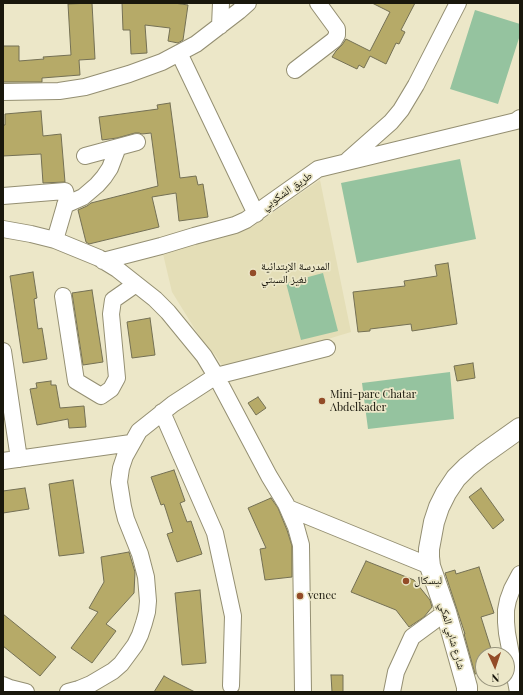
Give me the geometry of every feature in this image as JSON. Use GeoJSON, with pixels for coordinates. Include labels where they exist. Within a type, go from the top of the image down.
{"type":"FeatureCollection","features":[{"type":"Feature","properties":{"kind":"main road","name":"شارع شابي المكي"},"geometry":{"type":"LineString","coordinates":[[468,692],[446,612],[428,557],[434,522],[446,493],[456,478],[482,455],[520,428]]}},
{"type":"Feature","properties":{"kind":"street"},"geometry":{"type":"LineString","coordinates":[[220,26],[221,3]]}},
{"type":"Feature","properties":{"kind":"street"},"geometry":{"type":"LineString","coordinates":[[3,92],[59,90],[85,87],[130,74],[162,62],[196,44],[248,3]]}},
{"type":"Feature","properties":{"kind":"street"},"geometry":{"type":"LineString","coordinates":[[294,70],[334,40],[337,35],[337,29],[318,3]]}},
{"type":"Feature","properties":{"kind":"street"},"geometry":{"type":"LineString","coordinates":[[346,163],[386,127],[401,110],[416,85],[458,3]]}},
{"type":"Feature","properties":{"kind":"street"},"geometry":{"type":"LineString","coordinates":[[179,53],[256,214]]}},
{"type":"Feature","properties":{"kind":"street","name":"طريق الشكوبي"},"geometry":{"type":"LineString","coordinates":[[103,261],[235,225],[256,214],[318,169],[516,121],[520,118]]}},
{"type":"Feature","properties":{"kind":"street"},"geometry":{"type":"LineString","coordinates":[[85,156],[137,142]]}},
{"type":"Feature","properties":{"kind":"street"},"geometry":{"type":"LineString","coordinates":[[65,205],[83,197],[97,186],[110,168],[118,147]]}},
{"type":"Feature","properties":{"kind":"street"},"geometry":{"type":"LineString","coordinates":[[3,196],[65,191],[65,205],[55,240]]}},
{"type":"Feature","properties":{"kind":"street"},"geometry":{"type":"LineString","coordinates":[[3,229],[55,240],[85,252],[117,269],[155,299],[168,312],[204,356],[288,508],[296,527],[301,545],[303,692]]}},
{"type":"Feature","properties":{"kind":"street"},"geometry":{"type":"LineString","coordinates":[[63,296],[76,381],[101,396],[111,388],[117,378],[111,314],[113,300],[136,284]]}},
{"type":"Feature","properties":{"kind":"street"},"geometry":{"type":"LineString","coordinates":[[68,692],[91,684],[121,664],[129,655],[140,635],[147,612],[147,590],[144,566],[126,520],[119,482],[125,456],[131,443],[140,431],[162,412],[216,376],[327,348]]}},
{"type":"Feature","properties":{"kind":"street"},"geometry":{"type":"LineString","coordinates":[[3,351],[19,459]]}},
{"type":"Feature","properties":{"kind":"street"},"geometry":{"type":"LineString","coordinates":[[162,412],[214,534],[233,616],[231,686]]}},
{"type":"Feature","properties":{"kind":"street"},"geometry":{"type":"LineString","coordinates":[[3,461],[131,443]]}},
{"type":"Feature","properties":{"kind":"street"},"geometry":{"type":"LineString","coordinates":[[288,508],[430,566]]}},
{"type":"Feature","properties":{"kind":"street"},"geometry":{"type":"LineString","coordinates":[[518,692],[507,633],[506,616],[508,600],[520,574]]}},
{"type":"Feature","properties":{"kind":"street"},"geometry":{"type":"LineString","coordinates":[[392,692],[396,672],[412,637],[446,612]]}},
{"type":"Feature","properties":{"kind":"street"},"geometry":{"type":"LineString","coordinates":[[3,685],[26,692]]}},
{"type":"Feature","properties":{"kind":"shaded area","name":"المدرسة الإبتدائية نغيز السبتي"},"geometry":{"type":"Polygon","coordinates":[[[320,180],[351,332],[225,370],[216,356],[201,339],[172,292],[163,254],[252,227],[320,180]]]}},
{"type":"Feature","properties":{"kind":"green space"},"geometry":{"type":"Polygon","coordinates":[[[475,10],[520,24],[520,35],[498,104],[450,89],[475,10]]]}},
{"type":"Feature","properties":{"kind":"green space"},"geometry":{"type":"Polygon","coordinates":[[[460,159],[476,239],[357,263],[341,183],[460,159]]]}},
{"type":"Feature","properties":{"kind":"green space"},"geometry":{"type":"Polygon","coordinates":[[[323,273],[338,331],[301,340],[286,283],[323,273]]]}},
{"type":"Feature","properties":{"kind":"green space"},"geometry":{"type":"Polygon","coordinates":[[[450,372],[454,419],[368,429],[362,383],[450,372]]]}},
{"type":"Feature","properties":{"kind":"building"},"geometry":{"type":"Polygon","coordinates":[[[92,3],[95,59],[79,60],[80,75],[42,78],[42,82],[3,82],[3,46],[19,46],[19,61],[44,59],[43,57],[71,55],[68,4],[92,3]]]}},
{"type":"Feature","properties":{"kind":"building"},"geometry":{"type":"Polygon","coordinates":[[[122,3],[174,3],[188,5],[183,40],[178,43],[168,41],[170,28],[145,25],[147,53],[131,54],[130,30],[123,30],[122,3]]]}},
{"type":"Feature","properties":{"kind":"building"},"geometry":{"type":"Polygon","coordinates":[[[372,3],[415,3],[401,30],[405,32],[399,44],[396,43],[386,64],[370,56],[364,68],[359,65],[357,69],[332,57],[346,39],[370,51],[390,12],[372,3]]]}},
{"type":"Feature","properties":{"kind":"building"},"geometry":{"type":"Polygon","coordinates":[[[170,103],[180,178],[196,176],[198,185],[203,184],[208,217],[179,221],[176,193],[152,197],[159,227],[89,244],[86,242],[78,210],[91,203],[158,186],[151,133],[135,133],[102,140],[99,117],[158,109],[157,105],[170,103]]]}},
{"type":"Feature","properties":{"kind":"building"},"geometry":{"type":"Polygon","coordinates":[[[41,111],[43,136],[61,134],[65,182],[43,183],[41,154],[3,156],[3,125],[5,125],[5,114],[41,111]]]}},
{"type":"Feature","properties":{"kind":"building"},"geometry":{"type":"Polygon","coordinates":[[[448,263],[457,324],[412,331],[411,324],[358,332],[353,292],[405,286],[404,281],[437,276],[435,265],[448,263]]]}},
{"type":"Feature","properties":{"kind":"building"},"geometry":{"type":"Polygon","coordinates":[[[33,272],[37,298],[34,299],[38,329],[42,328],[47,359],[23,363],[10,276],[33,272]]]}},
{"type":"Feature","properties":{"kind":"building"},"geometry":{"type":"Polygon","coordinates":[[[92,290],[103,362],[83,365],[72,293],[92,290]]]}},
{"type":"Feature","properties":{"kind":"building"},"geometry":{"type":"Polygon","coordinates":[[[150,318],[155,355],[132,358],[127,322],[150,318]]]}},
{"type":"Feature","properties":{"kind":"building"},"geometry":{"type":"Polygon","coordinates":[[[473,363],[475,378],[457,381],[454,366],[473,363]]]}},
{"type":"Feature","properties":{"kind":"building"},"geometry":{"type":"Polygon","coordinates":[[[51,381],[51,385],[56,385],[60,408],[84,406],[86,427],[69,428],[68,419],[37,425],[30,389],[37,388],[36,383],[51,381]]]}},
{"type":"Feature","properties":{"kind":"building"},"geometry":{"type":"Polygon","coordinates":[[[258,397],[266,408],[256,415],[248,403],[258,397]]]}},
{"type":"Feature","properties":{"kind":"building"},"geometry":{"type":"Polygon","coordinates":[[[174,470],[185,501],[180,503],[187,522],[191,521],[202,554],[177,562],[167,534],[173,532],[164,504],[161,505],[151,477],[174,470]]]}},
{"type":"Feature","properties":{"kind":"building"},"geometry":{"type":"Polygon","coordinates":[[[73,480],[84,553],[59,556],[49,484],[73,480]]]}},
{"type":"Feature","properties":{"kind":"building"},"geometry":{"type":"Polygon","coordinates":[[[25,488],[29,509],[3,513],[3,491],[25,488]]]}},
{"type":"Feature","properties":{"kind":"building"},"geometry":{"type":"Polygon","coordinates":[[[481,488],[504,520],[493,529],[469,497],[481,488]]]}},
{"type":"Feature","properties":{"kind":"building"},"geometry":{"type":"Polygon","coordinates":[[[271,498],[278,508],[292,546],[292,577],[265,580],[260,549],[266,548],[248,508],[271,498]]]}},
{"type":"Feature","properties":{"kind":"building"},"geometry":{"type":"Polygon","coordinates":[[[129,552],[135,572],[134,593],[106,624],[116,631],[92,663],[71,648],[98,612],[89,608],[104,582],[101,557],[129,552]]]}},
{"type":"Feature","properties":{"kind":"building"},"geometry":{"type":"Polygon","coordinates":[[[366,561],[414,580],[430,600],[432,607],[424,617],[409,627],[396,610],[351,592],[366,561]]]}},
{"type":"Feature","properties":{"kind":"building"},"geometry":{"type":"Polygon","coordinates":[[[479,567],[494,613],[481,617],[490,647],[475,647],[475,674],[465,634],[445,573],[455,570],[456,574],[479,567]]]}},
{"type":"Feature","properties":{"kind":"building"},"geometry":{"type":"Polygon","coordinates":[[[200,590],[206,663],[182,665],[175,593],[200,590]]]}},
{"type":"Feature","properties":{"kind":"building"},"geometry":{"type":"Polygon","coordinates":[[[3,614],[56,657],[40,676],[3,646],[3,614]]]}},
{"type":"Feature","properties":{"kind":"building"},"geometry":{"type":"Polygon","coordinates":[[[331,675],[343,675],[343,692],[332,692],[331,675]]]}},
{"type":"Feature","properties":{"kind":"building"},"geometry":{"type":"Polygon","coordinates":[[[164,676],[171,680],[195,692],[154,692],[164,676]]]}},
{"type":"Feature","properties":{"kind":"place","name":"المدرسة الإبتدائية نغيز السبتي"},"geometry":{"type":"Point","coordinates":[253,273]}},
{"type":"Feature","properties":{"kind":"place","name":"Mini-parc Chatar Abdelkader"},"geometry":{"type":"Point","coordinates":[322,401]}},
{"type":"Feature","properties":{"kind":"place","name":"ليسكال"},"geometry":{"type":"Point","coordinates":[406,581]}},
{"type":"Feature","properties":{"kind":"place","name":"venec"},"geometry":{"type":"Point","coordinates":[300,596]}}]}
